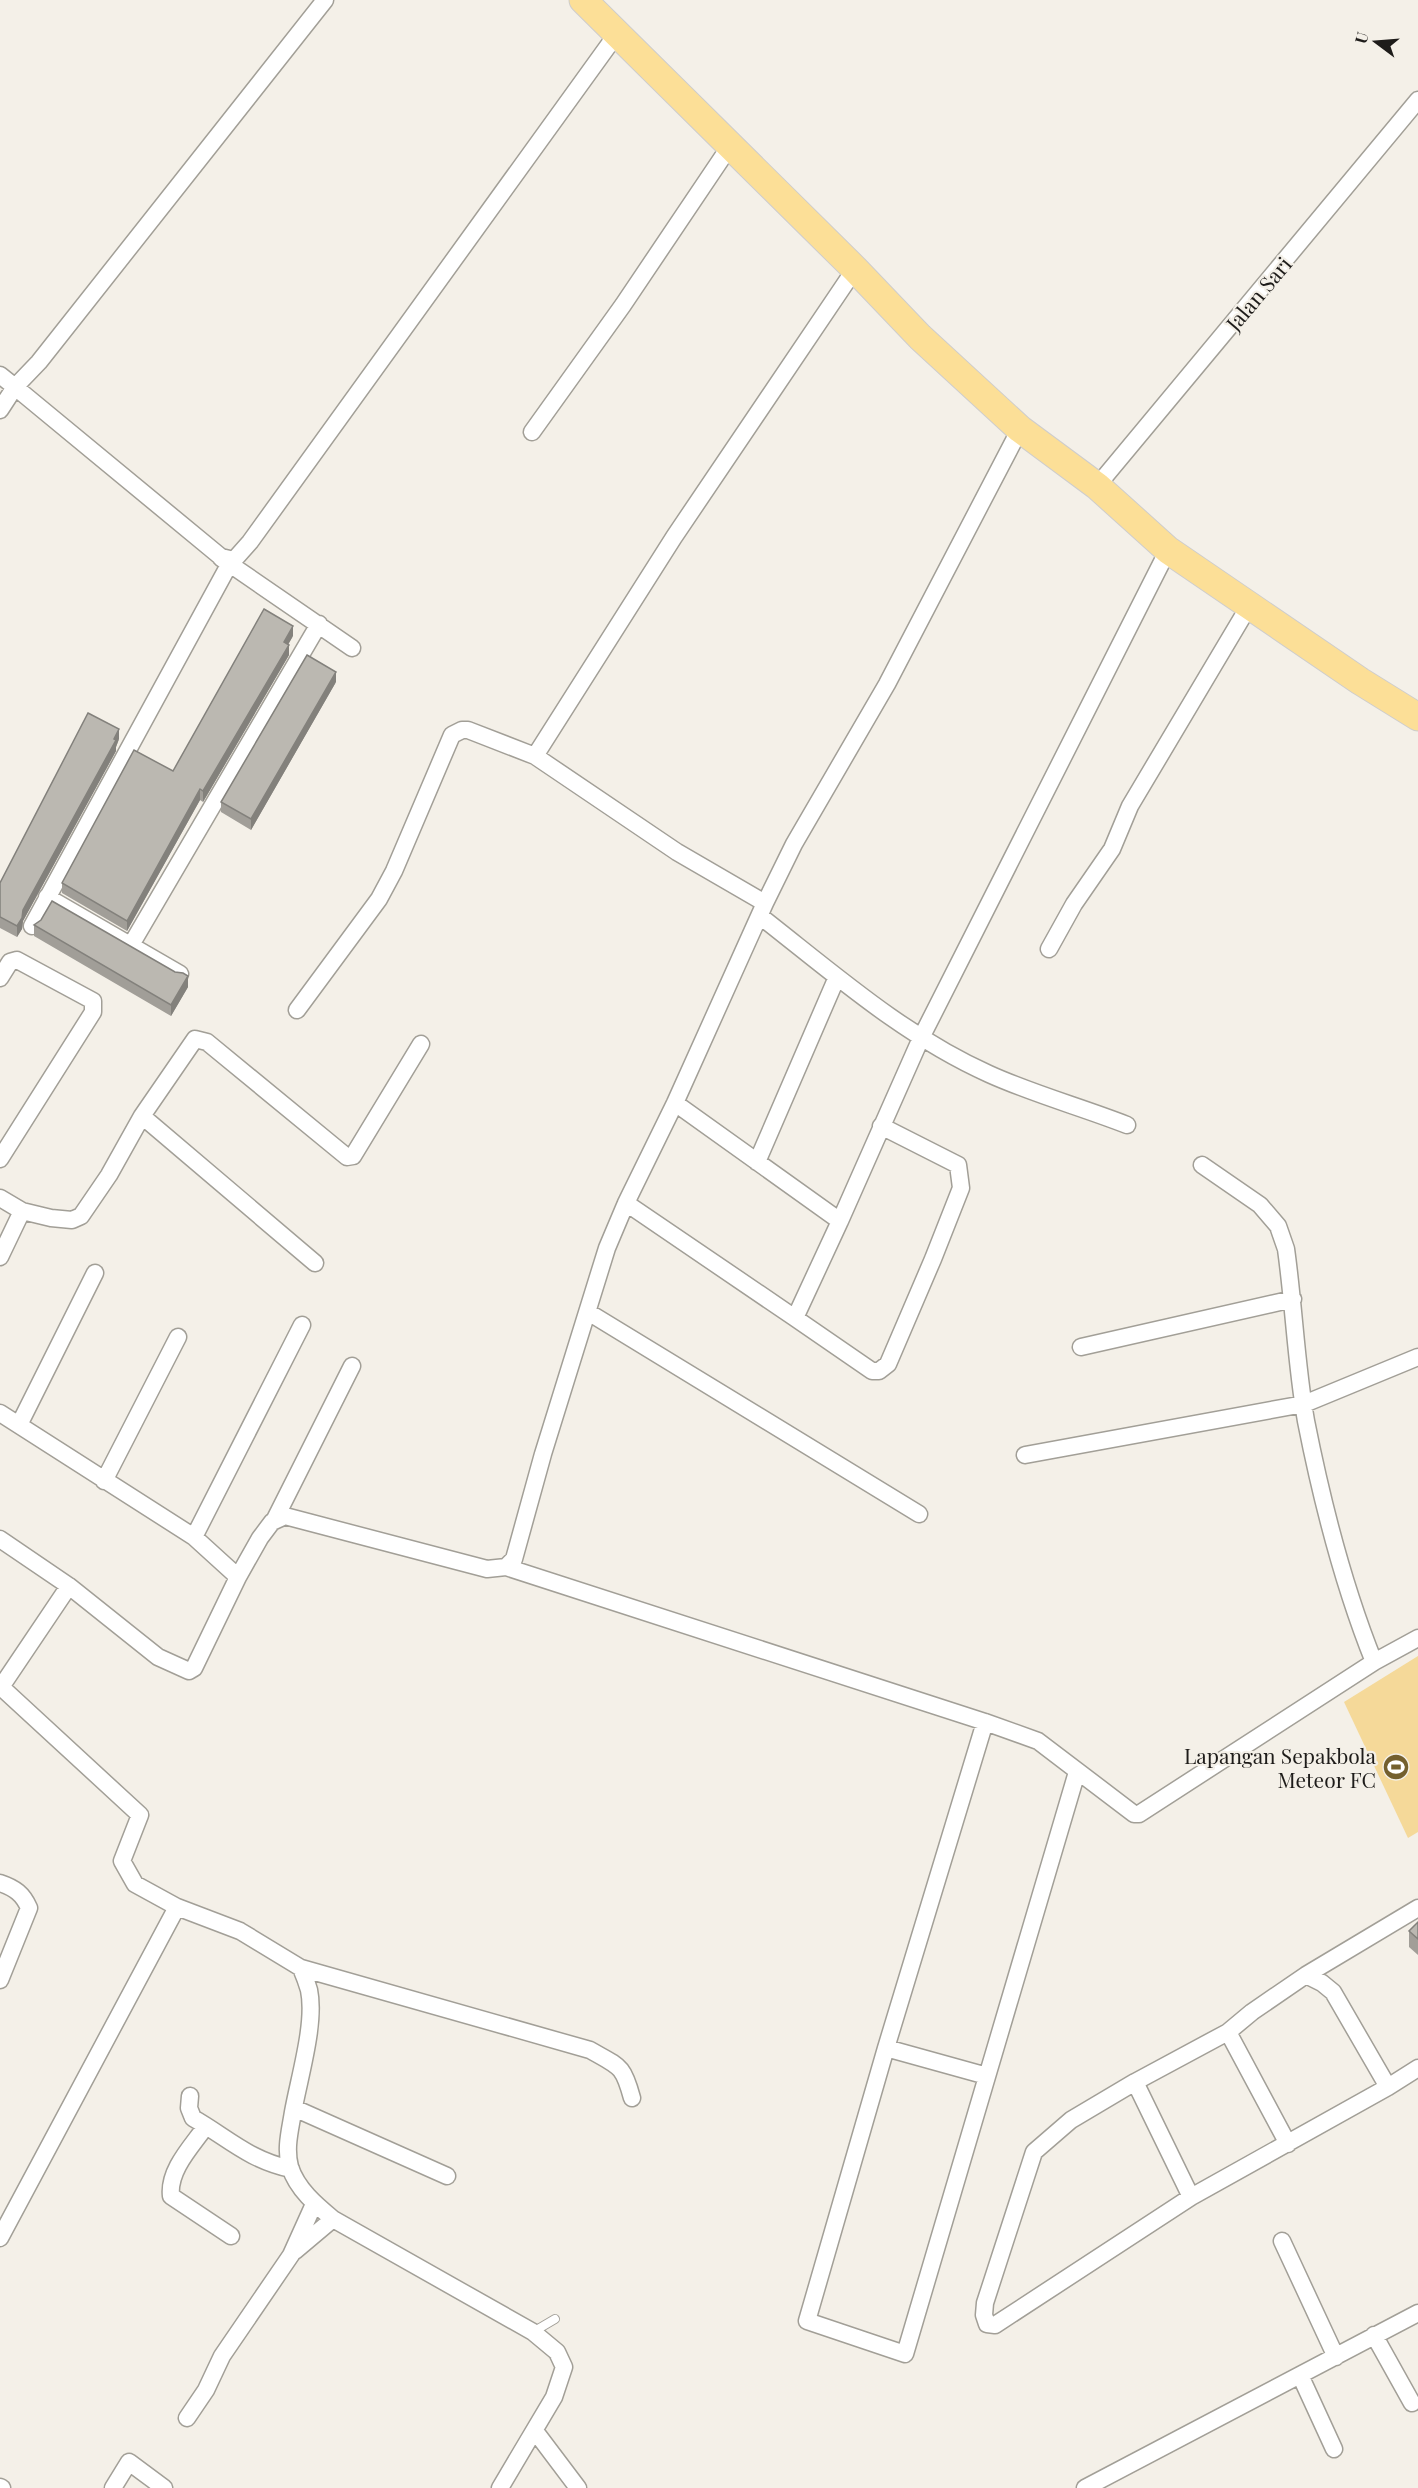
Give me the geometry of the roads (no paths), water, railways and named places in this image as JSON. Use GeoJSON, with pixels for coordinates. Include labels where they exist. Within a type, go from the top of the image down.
{"type":"FeatureCollection","features":[{"type":"Feature","properties":{"kind":"main road"},"geometry":{"type":"LineString","coordinates":[[583,0],[855,269],[920,338],[1020,429],[1097,486],[1168,550],[1360,681],[1418,717]]}},
{"type":"Feature","properties":{"kind":"street"},"geometry":{"type":"LineString","coordinates":[[0,410],[15,387],[39,362],[325,0]]}},
{"type":"Feature","properties":{"kind":"street"},"geometry":{"type":"LineString","coordinates":[[225,560],[234,560],[250,542],[616,35]]}},
{"type":"Feature","properties":{"kind":"street","name":"Jalan Sari"},"geometry":{"type":"LineString","coordinates":[[1097,486],[1418,100]]}},
{"type":"Feature","properties":{"kind":"street"},"geometry":{"type":"LineString","coordinates":[[532,432],[623,305],[730,146]]}},
{"type":"Feature","properties":{"kind":"street"},"geometry":{"type":"LineString","coordinates":[[535,756],[674,537],[855,269]]}},
{"type":"Feature","properties":{"kind":"street"},"geometry":{"type":"LineString","coordinates":[[0,375],[225,560],[352,648]]}},
{"type":"Feature","properties":{"kind":"street"},"geometry":{"type":"LineString","coordinates":[[506,1567],[514,1559],[543,1454],[607,1248],[626,1203],[675,1103],[762,909],[794,844],[887,684],[1020,429]]}},
{"type":"Feature","properties":{"kind":"street"},"geometry":{"type":"LineString","coordinates":[[795,1318],[921,1038],[1168,550]]}},
{"type":"Feature","properties":{"kind":"street"},"geometry":{"type":"LineString","coordinates":[[32,926],[225,560]]}},
{"type":"Feature","properties":{"kind":"street"},"geometry":{"type":"LineString","coordinates":[[1049,949],[1074,904],[1112,849],[1130,806],[1249,606]]}},
{"type":"Feature","properties":{"kind":"street"},"geometry":{"type":"LineString","coordinates":[[131,945],[318,624]]}},
{"type":"Feature","properties":{"kind":"street"},"geometry":{"type":"LineString","coordinates":[[297,1010],[379,899],[394,871],[452,735],[468,730],[535,756],[762,909],[837,977],[921,1038],[989,1074],[1126,1125]]}},
{"type":"Feature","properties":{"kind":"street"},"geometry":{"type":"LineString","coordinates":[[47,897],[180,974]]}},
{"type":"Feature","properties":{"kind":"street"},"geometry":{"type":"LineString","coordinates":[[0,978],[10,962],[17,960],[93,1001],[94,1005],[93,1012],[0,1160]]}},
{"type":"Feature","properties":{"kind":"street"},"geometry":{"type":"LineString","coordinates":[[757,1162],[837,977]]}},
{"type":"Feature","properties":{"kind":"street"},"geometry":{"type":"LineString","coordinates":[[0,1198],[22,1211],[72,1220],[81,1216],[109,1175],[142,1116],[195,1039],[207,1042],[347,1157],[353,1156],[421,1044]]}},
{"type":"Feature","properties":{"kind":"street"},"geometry":{"type":"LineString","coordinates":[[675,1103],[840,1221]]}},
{"type":"Feature","properties":{"kind":"street"},"geometry":{"type":"LineString","coordinates":[[142,1116],[315,1263]]}},
{"type":"Feature","properties":{"kind":"street"},"geometry":{"type":"LineString","coordinates":[[626,1203],[872,1371],[879,1371],[888,1364],[961,1188],[958,1165],[880,1126]]}},
{"type":"Feature","properties":{"kind":"street"},"geometry":{"type":"LineString","coordinates":[[1202,1165],[1260,1205],[1278,1227],[1286,1249],[1304,1404],[1335,1542],[1360,1628],[1374,1662]]}},
{"type":"Feature","properties":{"kind":"street"},"geometry":{"type":"LineString","coordinates":[[0,1257],[22,1211]]}},
{"type":"Feature","properties":{"kind":"street"},"geometry":{"type":"LineString","coordinates":[[19,1425],[95,1273]]}},
{"type":"Feature","properties":{"kind":"street"},"geometry":{"type":"LineString","coordinates":[[1081,1347],[1293,1299]]}},
{"type":"Feature","properties":{"kind":"street"},"geometry":{"type":"LineString","coordinates":[[588,1312],[919,1514]]}},
{"type":"Feature","properties":{"kind":"street"},"geometry":{"type":"LineString","coordinates":[[194,1537],[302,1325]]}},
{"type":"Feature","properties":{"kind":"street"},"geometry":{"type":"LineString","coordinates":[[104,1481],[177,1336]]}},
{"type":"Feature","properties":{"kind":"street"},"geometry":{"type":"LineString","coordinates":[[1025,1455],[1304,1404],[1418,1357]]}},
{"type":"Feature","properties":{"kind":"street"},"geometry":{"type":"LineString","coordinates":[[0,1539],[69,1586],[158,1657],[189,1671],[194,1668],[238,1577],[260,1538],[275,1519],[352,1366]]}},
{"type":"Feature","properties":{"kind":"street"},"geometry":{"type":"LineString","coordinates":[[0,1413],[194,1537],[238,1577]]}},
{"type":"Feature","properties":{"kind":"street"},"geometry":{"type":"LineString","coordinates":[[275,1519],[285,1516],[487,1569],[506,1567],[985,1722],[1038,1742],[1128,1812],[1139,1814],[1374,1662],[1418,1638]]}},
{"type":"Feature","properties":{"kind":"street"},"geometry":{"type":"LineString","coordinates":[[69,1586],[1,1692],[140,1815],[122,1861],[135,1884],[177,1907],[240,1931],[301,1968],[590,2050],[616,2065],[625,2074],[632,2098]]}},
{"type":"Feature","properties":{"kind":"street"},"geometry":{"type":"LineString","coordinates":[[985,1722],[886,2048],[807,2321],[905,2354],[1077,1772]]}},
{"type":"Feature","properties":{"kind":"street"},"geometry":{"type":"LineString","coordinates":[[0,1883],[13,1887],[21,1894],[29,1908],[0,1980]]}},
{"type":"Feature","properties":{"kind":"street"},"geometry":{"type":"LineString","coordinates":[[0,2238],[177,1907]]}},
{"type":"Feature","properties":{"kind":"street"},"geometry":{"type":"LineString","coordinates":[[1418,1908],[1306,1975],[1252,2012],[1228,2032],[1135,2082],[1071,2120],[1034,2152],[985,2303],[984,2315],[987,2324],[995,2325],[1191,2197],[1288,2144],[1418,2068]]}},
{"type":"Feature","properties":{"kind":"street"},"geometry":{"type":"LineString","coordinates":[[301,1968],[309,1990],[310,2007],[306,2048],[286,2150],[291,2169],[300,2186],[314,2204],[333,2219],[533,2332],[557,2352],[564,2367],[554,2397],[500,2488]]}},
{"type":"Feature","properties":{"kind":"street"},"geometry":{"type":"LineString","coordinates":[[1306,1975],[1333,1992],[1388,2087]]}},
{"type":"Feature","properties":{"kind":"street"},"geometry":{"type":"LineString","coordinates":[[1228,2032],[1288,2144]]}},
{"type":"Feature","properties":{"kind":"street"},"geometry":{"type":"LineString","coordinates":[[886,2048],[987,2076]]}},
{"type":"Feature","properties":{"kind":"street"},"geometry":{"type":"LineString","coordinates":[[1135,2082],[1191,2197]]}},
{"type":"Feature","properties":{"kind":"street"},"geometry":{"type":"LineString","coordinates":[[190,2096],[189,2113],[193,2118],[250,2156],[271,2165],[291,2169]]}},
{"type":"Feature","properties":{"kind":"street"},"geometry":{"type":"LineString","coordinates":[[294,2108],[447,2176]]}},
{"type":"Feature","properties":{"kind":"street"},"geometry":{"type":"LineString","coordinates":[[206,2126],[173,2176],[170,2185],[171,2196],[231,2236]]}},
{"type":"Feature","properties":{"kind":"street"},"geometry":{"type":"LineString","coordinates":[[187,2418],[206,2390],[222,2356],[291,2255],[314,2204]]}},
{"type":"Feature","properties":{"kind":"street"},"geometry":{"type":"LineString","coordinates":[[291,2255],[333,2219]]}},
{"type":"Feature","properties":{"kind":"street"},"geometry":{"type":"LineString","coordinates":[[1282,2241],[1336,2357]]}},
{"type":"Feature","properties":{"kind":"street"},"geometry":{"type":"LineString","coordinates":[[1085,2488],[1418,2313]]}},
{"type":"Feature","properties":{"kind":"street"},"geometry":{"type":"LineString","coordinates":[[1374,2335],[1412,2403]]}},
{"type":"Feature","properties":{"kind":"street"},"geometry":{"type":"LineString","coordinates":[[1300,2375],[1334,2449]]}},
{"type":"Feature","properties":{"kind":"street"},"geometry":{"type":"LineString","coordinates":[[535,2431],[578,2488]]}},
{"type":"Feature","properties":{"kind":"street"},"geometry":{"type":"LineString","coordinates":[[113,2488],[129,2463],[164,2488]]}},
{"type":"Feature","properties":{"kind":"lane"},"geometry":{"type":"LineString","coordinates":[[533,2332],[555,2319]]}},
{"type":"Feature","properties":{"kind":"place","name":"Lapangan Sepakbola Meteor FC"},"geometry":{"type":"Point","coordinates":[1396,1767]}}]}
